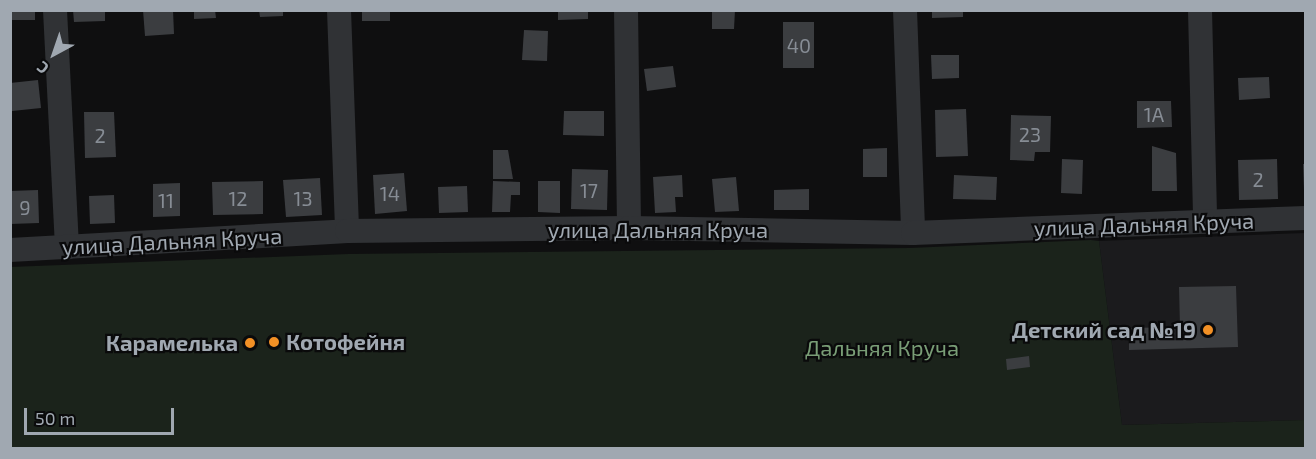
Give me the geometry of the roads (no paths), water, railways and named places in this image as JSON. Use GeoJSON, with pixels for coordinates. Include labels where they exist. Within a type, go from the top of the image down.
{"type":"FeatureCollection","features":[{"type":"Feature","properties":{"kind":"street"},"geometry":{"type":"LineString","coordinates":[[55,10],[67,248]]}},
{"type":"Feature","properties":{"kind":"street"},"geometry":{"type":"LineString","coordinates":[[339,10],[347,231]]}},
{"type":"Feature","properties":{"kind":"street"},"geometry":{"type":"LineString","coordinates":[[626,10],[629,228]]}},
{"type":"Feature","properties":{"kind":"street"},"geometry":{"type":"LineString","coordinates":[[905,10],[913,233]]}},
{"type":"Feature","properties":{"kind":"street"},"geometry":{"type":"LineString","coordinates":[[1200,10],[1205,218]]}},
{"type":"Feature","properties":{"kind":"street","name":"улица Дальняя Круча"},"geometry":{"type":"LineString","coordinates":[[10,250],[347,231],[629,228],[913,233],[1205,218],[1305,218]]}},
{"type":"Feature","properties":{"kind":"place","name":"Детский сад №19"},"geometry":{"type":"Point","coordinates":[1208,330]}},
{"type":"Feature","properties":{"kind":"place","name":"Котофейня"},"geometry":{"type":"Point","coordinates":[274,342]}},
{"type":"Feature","properties":{"kind":"place","name":"Карамелька"},"geometry":{"type":"Point","coordinates":[250,343]}},
{"type":"Feature","properties":{"kind":"park label","name":"Дальняя Круча"},"geometry":{"type":"Point","coordinates":[882,348]}}]}
